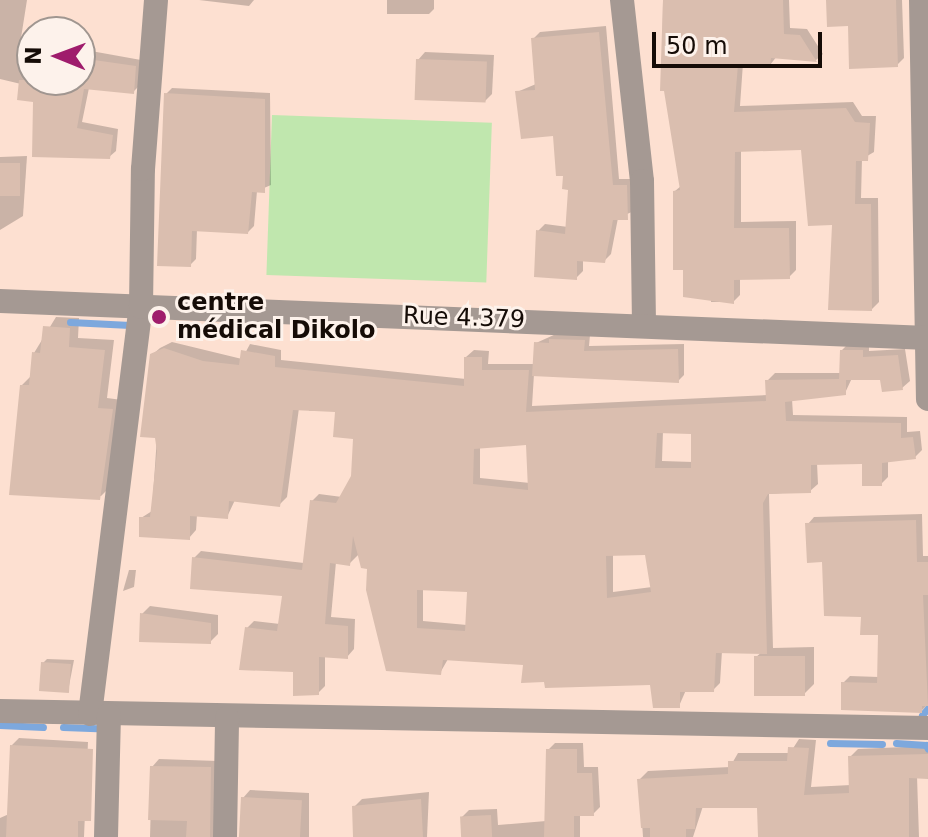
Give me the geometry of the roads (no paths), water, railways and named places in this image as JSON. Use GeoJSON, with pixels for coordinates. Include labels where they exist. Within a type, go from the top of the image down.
{"type":"FeatureCollection","features":[{"type":"Feature","properties":{"kind":"street"},"geometry":{"type":"LineString","coordinates":[[106,837],[99,714],[141,307],[143,169],[156,0]]}},
{"type":"Feature","properties":{"kind":"street"},"geometry":{"type":"LineString","coordinates":[[622,0],[642,181],[644,324]]}},
{"type":"Feature","properties":{"kind":"street"},"geometry":{"type":"LineString","coordinates":[[921,0],[928,399]]}},
{"type":"Feature","properties":{"kind":"street","name":"Rue 4.379"},"geometry":{"type":"LineString","coordinates":[[0,301],[644,324],[926,338]]}},
{"type":"Feature","properties":{"kind":"street"},"geometry":{"type":"LineString","coordinates":[[0,711],[227,718],[928,728]]}},
{"type":"Feature","properties":{"kind":"street"},"geometry":{"type":"LineString","coordinates":[[225,837],[227,718]]}},
{"type":"Feature","properties":{"kind":"waterway"},"geometry":{"type":"LineString","coordinates":[[70,322],[130,325]]}},
{"type":"Feature","properties":{"kind":"waterway"},"geometry":{"type":"LineString","coordinates":[[922,715],[928,708]]}},
{"type":"Feature","properties":{"kind":"waterway"},"geometry":{"type":"LineString","coordinates":[[0,725],[43,727]]}},
{"type":"Feature","properties":{"kind":"waterway"},"geometry":{"type":"LineString","coordinates":[[63,727],[97,728]]}},
{"type":"Feature","properties":{"kind":"waterway"},"geometry":{"type":"LineString","coordinates":[[830,743],[882,744]]}},
{"type":"Feature","properties":{"kind":"waterway"},"geometry":{"type":"LineString","coordinates":[[896,743],[926,745],[928,749]]}},
{"type":"Feature","properties":{"kind":"place","name":"centre médical Dikolo"},"geometry":{"type":"Point","coordinates":[159,317]}}]}
